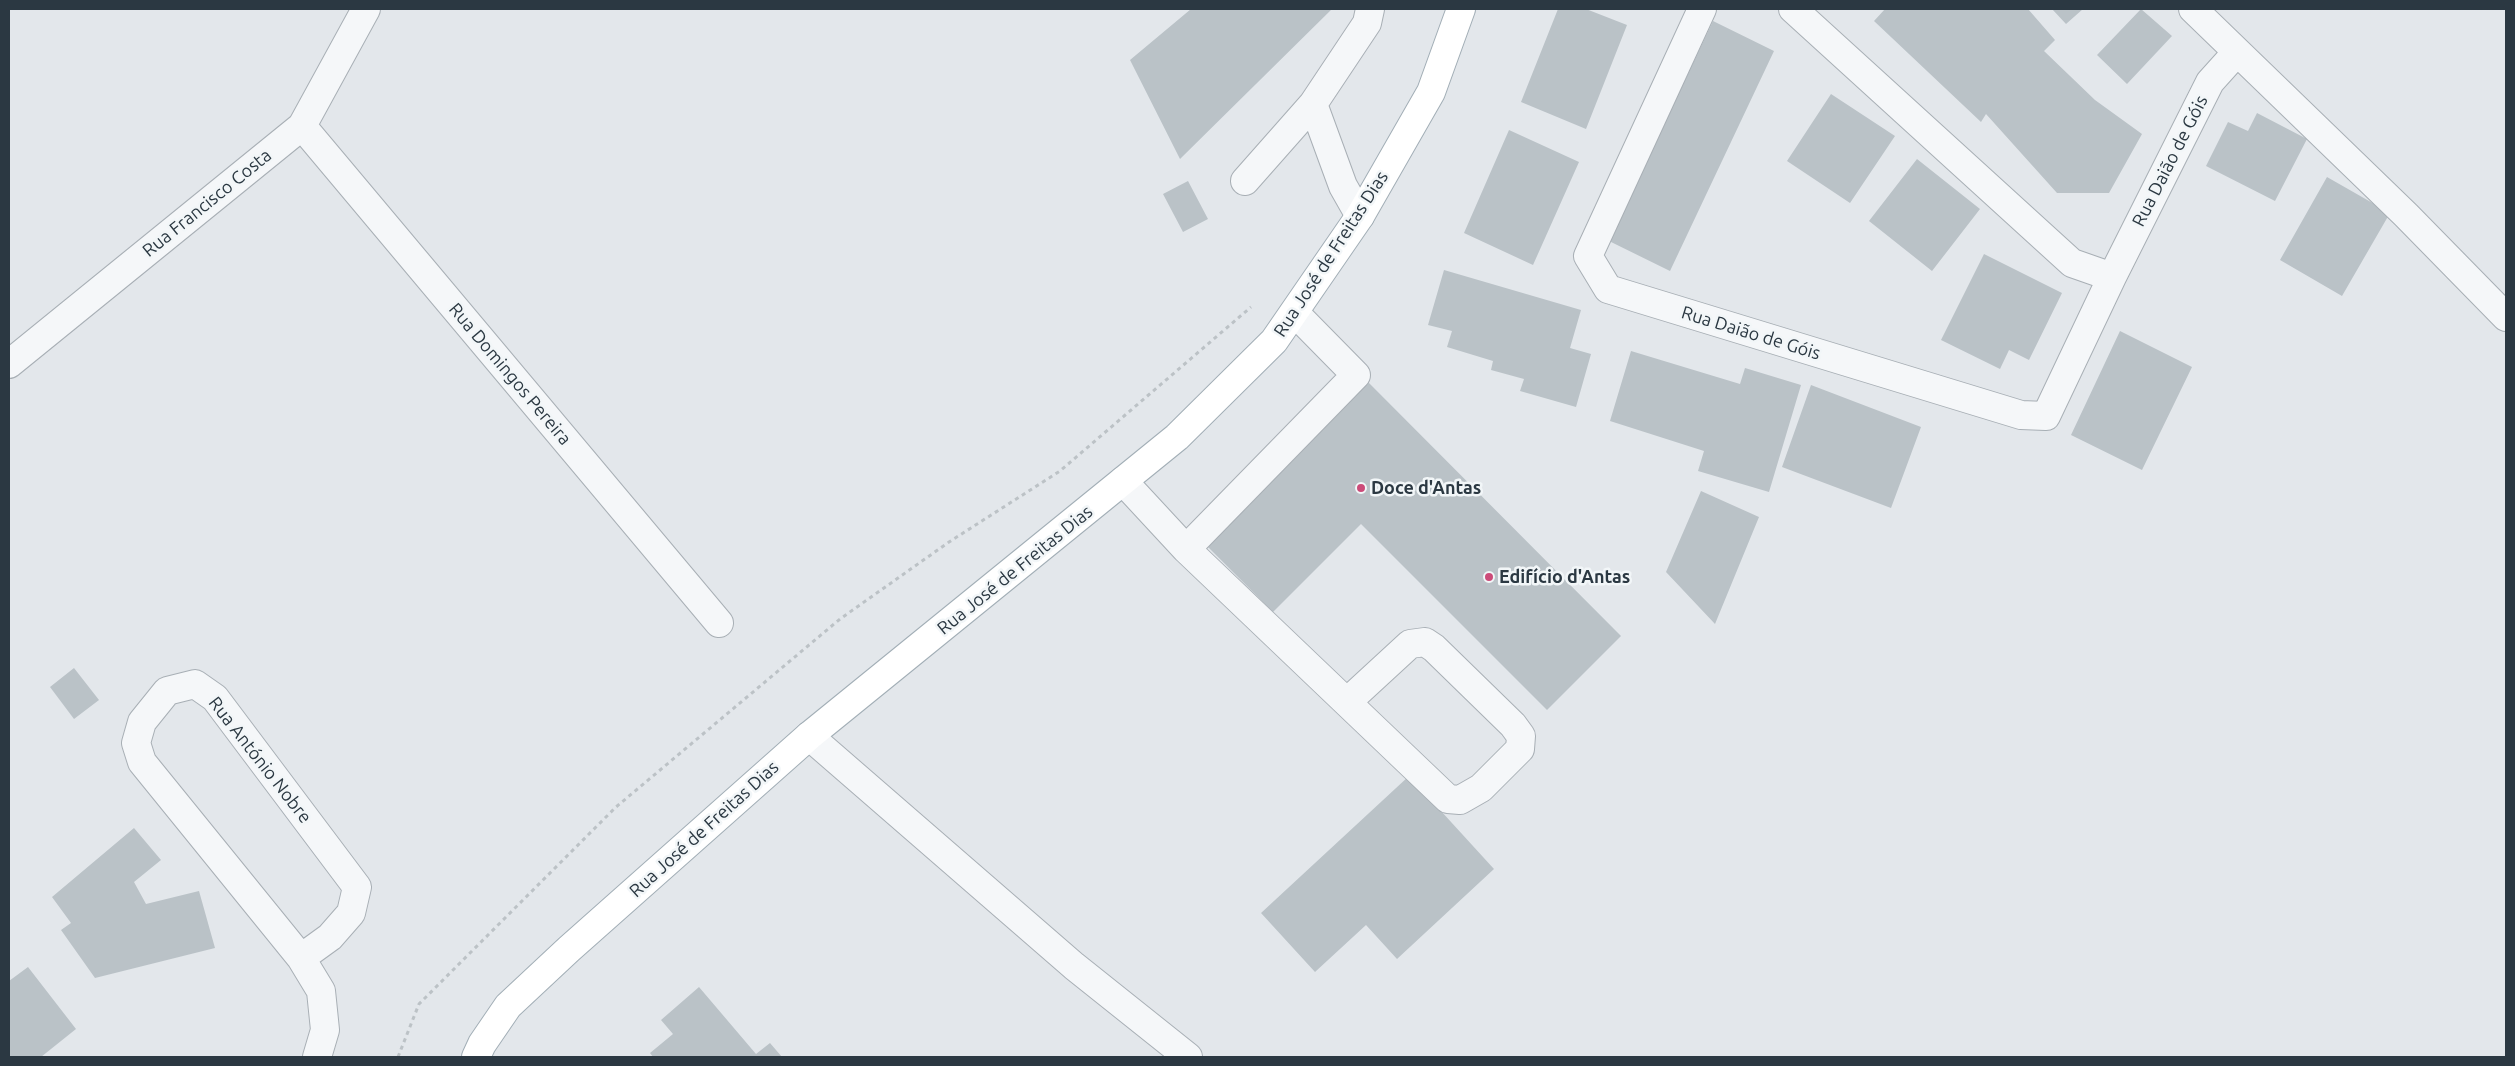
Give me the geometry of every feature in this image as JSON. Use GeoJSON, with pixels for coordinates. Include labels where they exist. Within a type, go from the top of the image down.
{"type":"FeatureCollection","features":[{"type":"Feature","properties":{"kind":"main road","name":"Rua José de Freitas Dias"},"geometry":{"type":"LineString","coordinates":[[476,1057],[482,1044],[508,1006],[570,949],[810,736],[1177,437],[1274,341],[1360,216],[1431,92],[1461,9]]}},
{"type":"Feature","properties":{"kind":"street","name":"Rua Francisco Costa"},"geometry":{"type":"LineString","coordinates":[[9,364],[302,126],[366,9]]}},
{"type":"Feature","properties":{"kind":"street"},"geometry":{"type":"LineString","coordinates":[[1244,181],[1313,104],[1367,23],[1370,9]]}},
{"type":"Feature","properties":{"kind":"street","name":"Rua Daião de Góis"},"geometry":{"type":"LineString","coordinates":[[1702,9],[1588,256],[1608,289],[2021,415],[2046,416],[2112,277],[2210,82],[2237,52]]}},
{"type":"Feature","properties":{"kind":"street"},"geometry":{"type":"LineString","coordinates":[[1793,9],[2072,263],[2112,277]]}},
{"type":"Feature","properties":{"kind":"street"},"geometry":{"type":"LineString","coordinates":[[2193,9],[2406,215],[2506,317]]}},
{"type":"Feature","properties":{"kind":"street"},"geometry":{"type":"LineString","coordinates":[[1313,104],[1343,186],[1360,216]]}},
{"type":"Feature","properties":{"kind":"street","name":"Rua Domingos Pereira"},"geometry":{"type":"LineString","coordinates":[[302,126],[719,623]]}},
{"type":"Feature","properties":{"kind":"street"},"geometry":{"type":"LineString","coordinates":[[1186,549],[1356,375],[1295,313]]}},
{"type":"Feature","properties":{"kind":"street"},"geometry":{"type":"LineString","coordinates":[[1123,482],[1186,549],[1448,799],[1460,800],[1481,788],[1520,749],[1521,736],[1513,725],[1434,648],[1425,642],[1410,644],[1347,702]]}},
{"type":"Feature","properties":{"kind":"street","name":"Rua António Nobre"},"geometry":{"type":"LineString","coordinates":[[301,958],[330,937],[351,913],[357,887],[215,698],[195,684],[167,691],[142,722],[136,743],[142,762],[301,958],[321,991],[325,1030],[317,1057]]}},
{"type":"Feature","properties":{"kind":"street"},"geometry":{"type":"LineString","coordinates":[[810,736],[1074,966],[1188,1057]]}},
{"type":"Feature","properties":{"kind":"path"},"geometry":{"type":"LineString","coordinates":[[398,1057],[419,1004],[616,807],[840,619],[949,542],[1060,471],[1253,305],[1295,313]]}},
{"type":"Feature","properties":{"kind":"building"},"geometry":{"type":"Polygon","coordinates":[[[1191,9],[1332,9],[1180,159],[1130,60],[1191,9]]]}},
{"type":"Feature","properties":{"kind":"building"},"geometry":{"type":"Polygon","coordinates":[[[1558,9],[1586,9],[1627,25],[1586,129],[1521,102],[1558,9]]]}},
{"type":"Feature","properties":{"kind":"building"},"geometry":{"type":"Polygon","coordinates":[[[1885,9],[2028,9],[2055,40],[2044,51],[2095,100],[2142,134],[2109,193],[2057,193],[1986,114],[1981,122],[1874,21],[1885,9]]]}},
{"type":"Feature","properties":{"kind":"building"},"geometry":{"type":"Polygon","coordinates":[[[2052,9],[2083,9],[2066,24],[2052,9]]]}},
{"type":"Feature","properties":{"kind":"building"},"geometry":{"type":"Polygon","coordinates":[[[2141,9],[2172,36],[2127,84],[2097,55],[2141,9]]]}},
{"type":"Feature","properties":{"kind":"building"},"geometry":{"type":"Polygon","coordinates":[[[1713,21],[1774,51],[1670,271],[1609,241],[1713,21]]]}},
{"type":"Feature","properties":{"kind":"building"},"geometry":{"type":"Polygon","coordinates":[[[1831,94],[1895,136],[1850,203],[1787,161],[1831,94]]]}},
{"type":"Feature","properties":{"kind":"building"},"geometry":{"type":"Polygon","coordinates":[[[2257,113],[2307,139],[2275,201],[2206,166],[2228,122],[2248,131],[2257,113]]]}},
{"type":"Feature","properties":{"kind":"building"},"geometry":{"type":"Polygon","coordinates":[[[1509,130],[1579,162],[1533,265],[1464,233],[1509,130]]]}},
{"type":"Feature","properties":{"kind":"building"},"geometry":{"type":"Polygon","coordinates":[[[1917,159],[1980,209],[1932,271],[1869,221],[1917,159]]]}},
{"type":"Feature","properties":{"kind":"building"},"geometry":{"type":"Polygon","coordinates":[[[2327,177],[2390,213],[2342,296],[2280,260],[2327,177]]]}},
{"type":"Feature","properties":{"kind":"building"},"geometry":{"type":"Polygon","coordinates":[[[1188,181],[1208,219],[1183,232],[1163,194],[1188,181]]]}},
{"type":"Feature","properties":{"kind":"building"},"geometry":{"type":"Polygon","coordinates":[[[1984,254],[2062,293],[2029,360],[2009,350],[2000,369],[1941,340],[1984,254]]]}},
{"type":"Feature","properties":{"kind":"building"},"geometry":{"type":"Polygon","coordinates":[[[1444,270],[1581,310],[1570,348],[1591,354],[1576,407],[1520,391],[1524,379],[1491,370],[1493,361],[1447,347],[1452,331],[1428,325],[1444,270]]]}},
{"type":"Feature","properties":{"kind":"building"},"geometry":{"type":"Polygon","coordinates":[[[2120,331],[2192,367],[2142,470],[2071,435],[2120,331]]]}},
{"type":"Feature","properties":{"kind":"building"},"geometry":{"type":"Polygon","coordinates":[[[1631,351],[1740,384],[1745,368],[1801,385],[1769,492],[1698,471],[1704,451],[1610,421],[1631,351]]]}},
{"type":"Feature","properties":{"kind":"building","name":"Edifício d'Antas"},"geometry":{"type":"Polygon","coordinates":[[[1366,380],[1621,636],[1547,710],[1361,524],[1273,612],[1204,543],[1366,380]]]}},
{"type":"Feature","properties":{"kind":"building"},"geometry":{"type":"Polygon","coordinates":[[[1811,385],[1921,427],[1891,508],[1782,467],[1811,385]]]}},
{"type":"Feature","properties":{"kind":"building"},"geometry":{"type":"Polygon","coordinates":[[[1701,491],[1759,517],[1715,624],[1666,572],[1701,491]]]}},
{"type":"Feature","properties":{"kind":"building"},"geometry":{"type":"Polygon","coordinates":[[[74,668],[99,700],[74,719],[50,687],[74,668]]]}},
{"type":"Feature","properties":{"kind":"building"},"geometry":{"type":"Polygon","coordinates":[[[1409,776],[1494,869],[1397,959],[1366,925],[1315,972],[1261,913],[1409,776]]]}},
{"type":"Feature","properties":{"kind":"building"},"geometry":{"type":"Polygon","coordinates":[[[134,828],[161,860],[134,882],[146,904],[199,891],[215,948],[95,978],[61,930],[71,923],[52,897],[134,828]]]}},
{"type":"Feature","properties":{"kind":"building"},"geometry":{"type":"Polygon","coordinates":[[[28,967],[76,1029],[41,1057],[9,1057],[9,981],[28,967]]]}},
{"type":"Feature","properties":{"kind":"building"},"geometry":{"type":"Polygon","coordinates":[[[699,987],[756,1054],[770,1043],[782,1057],[653,1057],[650,1053],[673,1034],[661,1020],[699,987]]]}},
{"type":"Feature","properties":{"kind":"place","name":"Doce d'Antas"},"geometry":{"type":"Point","coordinates":[1361,488]}},
{"type":"Feature","properties":{"kind":"place","name":"Edifício d'Antas"},"geometry":{"type":"Point","coordinates":[1489,577]}}]}
